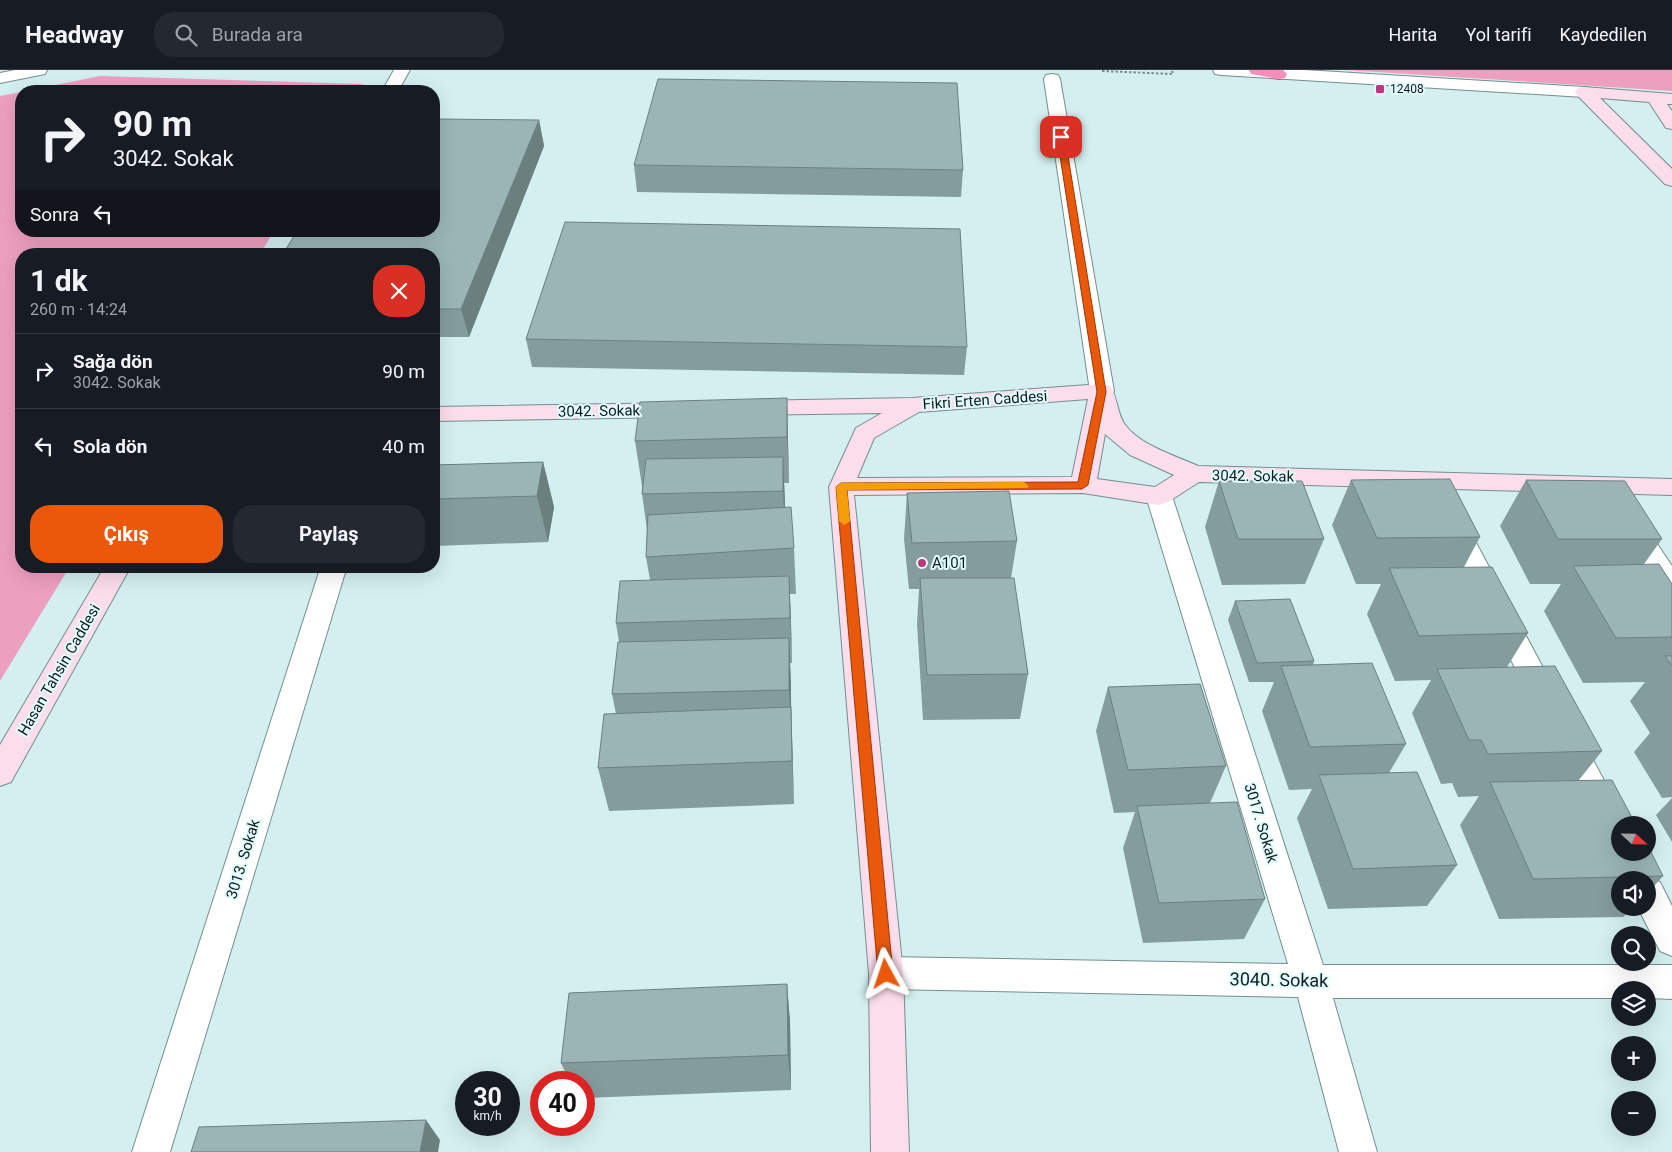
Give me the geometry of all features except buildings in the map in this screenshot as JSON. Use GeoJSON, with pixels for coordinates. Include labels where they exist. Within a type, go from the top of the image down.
{"type":"FeatureCollection","features":[{"type":"Feature","properties":{"kind":"highway"},"geometry":{"type":"LineString","coordinates":[[1257,70],[1279,74]]}},
{"type":"Feature","properties":{"kind":"street"},"geometry":{"type":"LineString","coordinates":[[0,78],[39,70]]}},
{"type":"Feature","properties":{"kind":"street"},"geometry":{"type":"LineString","coordinates":[[393,85],[402,70]]}},
{"type":"Feature","properties":{"kind":"street"},"geometry":{"type":"LineString","coordinates":[[1220,70],[1672,99]]}},
{"type":"Feature","properties":{"kind":"street"},"geometry":{"type":"LineString","coordinates":[[1051,73],[1102,392],[1114,429],[1139,449],[1194,474]]}},
{"type":"Feature","properties":{"kind":"street"},"geometry":{"type":"LineString","coordinates":[[1584,92],[1672,180]]}},
{"type":"Feature","properties":{"kind":"street"},"geometry":{"type":"LineString","coordinates":[[1654,97],[1672,124]]}},
{"type":"Feature","properties":{"kind":"street"},"geometry":{"type":"LineString","coordinates":[[1082,485],[1102,392]]}},
{"type":"Feature","properties":{"kind":"street","name":"Fikri Erten Caddesi"},"geometry":{"type":"LineString","coordinates":[[890,1152],[886,974],[841,487],[864,433],[914,405],[1102,392]]}},
{"type":"Feature","properties":{"kind":"street"},"geometry":{"type":"LineString","coordinates":[[728,409],[914,405]]}},
{"type":"Feature","properties":{"kind":"street","name":"3042. Sokak"},"geometry":{"type":"LineString","coordinates":[[440,414],[698,409]]}},
{"type":"Feature","properties":{"kind":"street","name":"3042. Sokak"},"geometry":{"type":"LineString","coordinates":[[1159,496],[1194,474],[1672,487]]}},
{"type":"Feature","properties":{"kind":"street"},"geometry":{"type":"LineString","coordinates":[[1430,480],[1611,824]]}},
{"type":"Feature","properties":{"kind":"street"},"geometry":{"type":"LineString","coordinates":[[1604,484],[1672,587]]}},
{"type":"Feature","properties":{"kind":"street"},"geometry":{"type":"LineString","coordinates":[[841,487],[1082,485],[1159,496]]}},
{"type":"Feature","properties":{"kind":"street","name":"3017. Sokak"},"geometry":{"type":"LineString","coordinates":[[1159,496],[1311,981],[1358,1152]]}},
{"type":"Feature","properties":{"kind":"street","name":"Hasan Tahsin Caddesi"},"geometry":{"type":"LineString","coordinates":[[0,773],[114,573]]}},
{"type":"Feature","properties":{"kind":"street","name":"3013. Sokak"},"geometry":{"type":"LineString","coordinates":[[151,1152],[332,573]]}},
{"type":"Feature","properties":{"kind":"street"},"geometry":{"type":"LineString","coordinates":[[1656,909],[1672,940]]}},
{"type":"Feature","properties":{"kind":"street","name":"3040. Sokak"},"geometry":{"type":"LineString","coordinates":[[886,974],[1311,981],[1672,982]]}},
{"type":"Feature","properties":{"kind":"path"},"geometry":{"type":"LineString","coordinates":[[1102,71],[1173,74],[1172,70]]}},
{"type":"Feature","properties":{"kind":"shaded area"},"geometry":{"type":"Polygon","coordinates":[[[1345,70],[1672,70],[1672,91],[1345,70]]]}},
{"type":"Feature","properties":{"kind":"shaded area"},"geometry":{"type":"Polygon","coordinates":[[[100,76],[363,84],[362,85],[55,85],[100,76]]]}},
{"type":"Feature","properties":{"kind":"shaded area"},"geometry":{"type":"Polygon","coordinates":[[[15,93],[15,237],[270,237],[264,248],[15,248],[15,573],[66,573],[0,681],[0,96],[15,93]]]}},
{"type":"Feature","properties":{"kind":"slow traffic"},"geometry":{"type":"LineString","coordinates":[[844,521],[841,487],[1024,486]]}},
{"type":"Feature","properties":{"kind":"place","name":"12408"},"geometry":{"type":"Point","coordinates":[1380,89]}},
{"type":"Feature","properties":{"kind":"place","name":"A101"},"geometry":{"type":"Point","coordinates":[922,563]}},
{"type":"Feature","properties":{"kind":"route"},"geometry":{"type":"LineString","coordinates":[[886,974],[841,487],[1082,485],[1102,392],[1061,137]]}}]}
